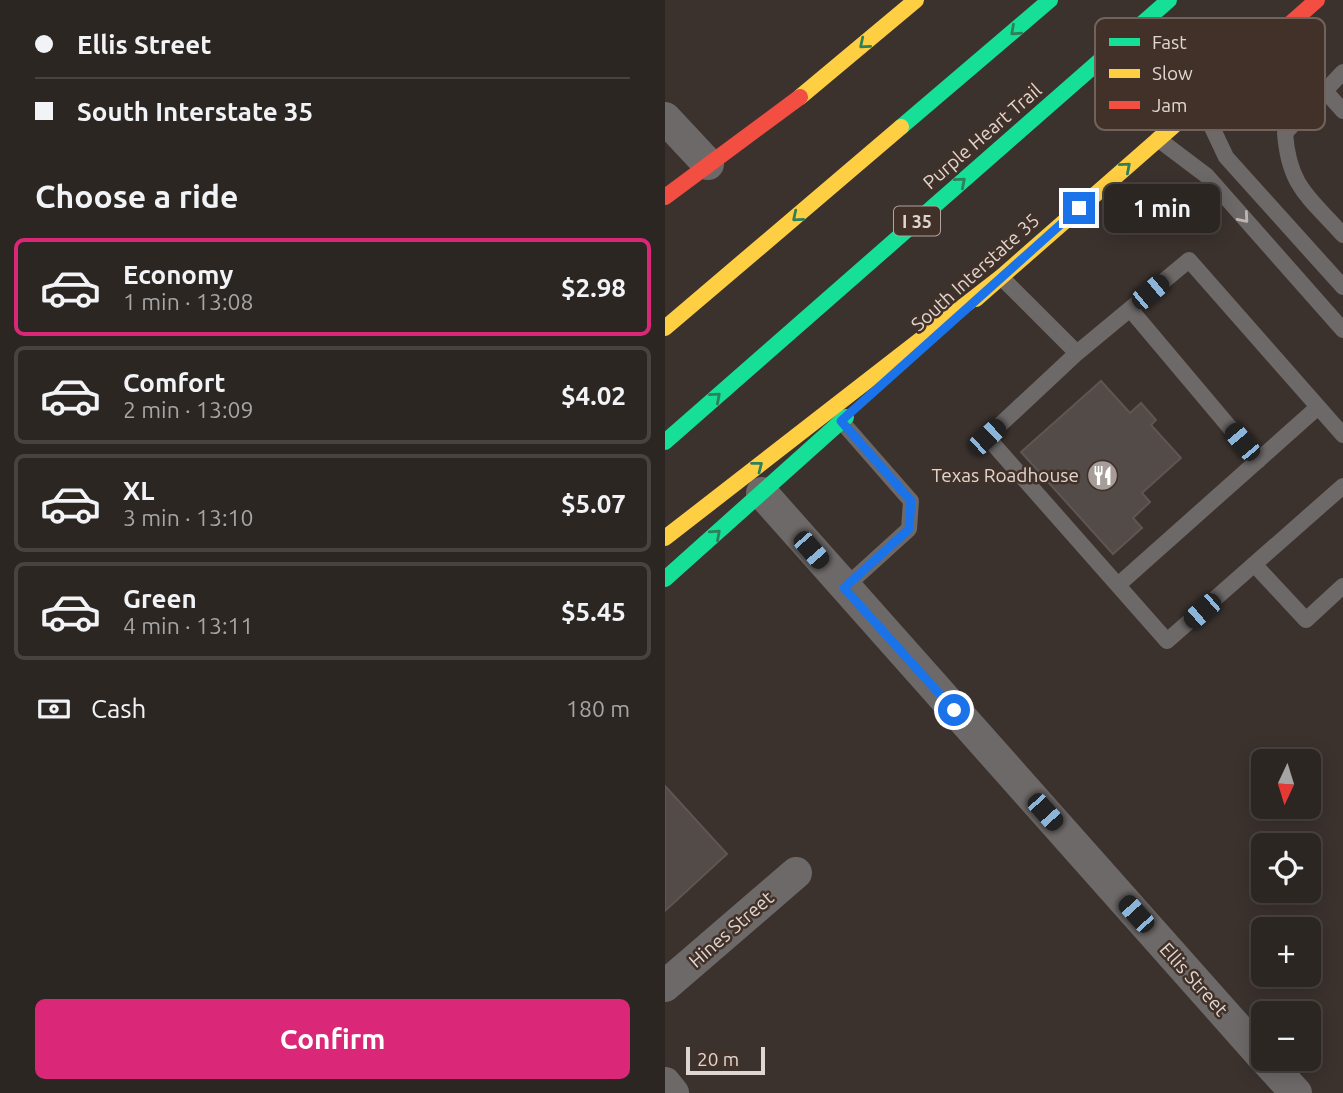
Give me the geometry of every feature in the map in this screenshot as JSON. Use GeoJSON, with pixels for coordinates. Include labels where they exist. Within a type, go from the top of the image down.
{"type":"FeatureCollection","features":[{"type":"Feature","properties":{"kind":"main road"},"geometry":{"type":"LineString","coordinates":[[665,197],[810,90],[916,0]]}},
{"type":"Feature","properties":{"kind":"main road"},"geometry":{"type":"LineString","coordinates":[[665,328],[1050,0]]}},
{"type":"Feature","properties":{"kind":"main road","name":"Purple Heart Trail"},"geometry":{"type":"LineString","coordinates":[[1148,18],[1169,0]]}},
{"type":"Feature","properties":{"kind":"main road","name":"South Interstate 35"},"geometry":{"type":"LineString","coordinates":[[1296,18],[1317,0]]}},
{"type":"Feature","properties":{"kind":"main road"},"geometry":{"type":"LineString","coordinates":[[763,223],[980,62]]}},
{"type":"Feature","properties":{"kind":"main road","name":"Purple Heart Trail"},"geometry":{"type":"LineString","coordinates":[[665,442],[1095,65]]}},
{"type":"Feature","properties":{"kind":"main road","name":"South Interstate 35"},"geometry":{"type":"LineString","coordinates":[[665,579],[1168,130]]}},
{"type":"Feature","properties":{"kind":"main road"},"geometry":{"type":"LineString","coordinates":[[665,538],[1001,277]]}},
{"type":"Feature","properties":{"kind":"street"},"geometry":{"type":"LineString","coordinates":[[665,118],[708,164]]}},
{"type":"Feature","properties":{"kind":"street","name":"Ellis Street"},"geometry":{"type":"LineString","coordinates":[[762,493],[1251,1043]]}},
{"type":"Feature","properties":{"kind":"street","name":"Hines Street"},"geometry":{"type":"LineString","coordinates":[[665,986],[796,873]]}},
{"type":"Feature","properties":{"kind":"street","name":"Ellis Street"},"geometry":{"type":"LineString","coordinates":[[1274,1071],[1290,1091]]}},
{"type":"Feature","properties":{"kind":"street"},"geometry":{"type":"LineString","coordinates":[[665,1083],[673,1093]]}},
{"type":"Feature","properties":{"kind":"lane"},"geometry":{"type":"LineString","coordinates":[[1325,89],[1343,72]]}},
{"type":"Feature","properties":{"kind":"lane"},"geometry":{"type":"LineString","coordinates":[[1325,91],[1343,111]]}},
{"type":"Feature","properties":{"kind":"lane"},"geometry":{"type":"LineString","coordinates":[[1213,130],[1226,157],[1343,287]]}},
{"type":"Feature","properties":{"kind":"lane"},"geometry":{"type":"LineString","coordinates":[[1289,130],[1286,133],[1287,160],[1295,181],[1343,235]]}},
{"type":"Feature","properties":{"kind":"lane"},"geometry":{"type":"LineString","coordinates":[[1158,139],[1207,176],[1343,330]]}},
{"type":"Feature","properties":{"kind":"lane"},"geometry":{"type":"LineString","coordinates":[[1287,266],[1306,246]]}},
{"type":"Feature","properties":{"kind":"lane"},"geometry":{"type":"LineString","coordinates":[[1343,435],[1189,260],[1077,353],[987,437],[1167,642],[1343,486]]}},
{"type":"Feature","properties":{"kind":"lane"},"geometry":{"type":"LineString","coordinates":[[1001,277],[1077,353]]}},
{"type":"Feature","properties":{"kind":"lane"},"geometry":{"type":"LineString","coordinates":[[1130,309],[1258,460]]}},
{"type":"Feature","properties":{"kind":"lane"},"geometry":{"type":"LineString","coordinates":[[1118,585],[1318,407]]}},
{"type":"Feature","properties":{"kind":"lane"},"geometry":{"type":"LineString","coordinates":[[841,421],[911,501],[909,529],[844,588]]}},
{"type":"Feature","properties":{"kind":"lane"},"geometry":{"type":"LineString","coordinates":[[1254,564],[1306,620],[1343,586]]}},
{"type":"Feature","properties":{"kind":"building","name":"Texas Roadhouse"},"geometry":{"type":"Polygon","coordinates":[[[1101,381],[1130,413],[1141,403],[1156,420],[1151,425],[1181,458],[1142,493],[1150,502],[1133,518],[1142,528],[1113,554],[1021,452],[1101,381]]]}},
{"type":"Feature","properties":{"kind":"building"},"geometry":{"type":"Polygon","coordinates":[[[665,786],[727,854],[665,911],[665,786]]]}},
{"type":"Feature","properties":{"kind":"traffic: fast"},"geometry":{"type":"LineString","coordinates":[[901,127],[1050,0]]}},
{"type":"Feature","properties":{"kind":"traffic: fast"},"geometry":{"type":"LineString","coordinates":[[1148,18],[1169,0]]}},
{"type":"Feature","properties":{"kind":"traffic: fast"},"geometry":{"type":"LineString","coordinates":[[665,442],[1095,65]]}},
{"type":"Feature","properties":{"kind":"traffic: fast"},"geometry":{"type":"LineString","coordinates":[[665,579],[846,417]]}},
{"type":"Feature","properties":{"kind":"traffic: slow"},"geometry":{"type":"LineString","coordinates":[[800,97],[916,0]]}},
{"type":"Feature","properties":{"kind":"traffic: slow"},"geometry":{"type":"LineString","coordinates":[[665,328],[901,127]]}},
{"type":"Feature","properties":{"kind":"traffic: slow"},"geometry":{"type":"LineString","coordinates":[[976,299],[1169,130]]}},
{"type":"Feature","properties":{"kind":"traffic: slow"},"geometry":{"type":"LineString","coordinates":[[665,538],[1001,277]]}},
{"type":"Feature","properties":{"kind":"traffic: jam"},"geometry":{"type":"LineString","coordinates":[[1297,18],[1317,0]]}},
{"type":"Feature","properties":{"kind":"traffic: jam"},"geometry":{"type":"LineString","coordinates":[[665,197],[800,97]]}},
{"type":"Feature","properties":{"kind":"place","name":"Texas Roadhouse"},"geometry":{"type":"Point","coordinates":[1102,475]}},
{"type":"Feature","properties":{"kind":"route"},"geometry":{"type":"LineString","coordinates":[[954,710],[844,588],[909,529],[911,501],[841,421],[1079,208]]}}]}
